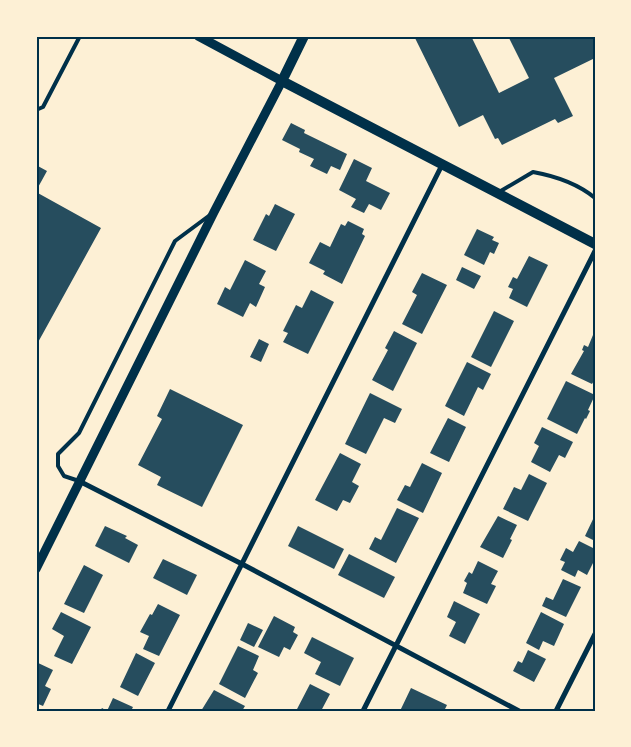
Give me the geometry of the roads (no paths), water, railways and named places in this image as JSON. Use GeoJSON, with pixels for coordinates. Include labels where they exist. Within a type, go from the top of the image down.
{"type":"FeatureCollection","features":[{"type":"Feature","properties":{"kind":"main road"},"geometry":{"type":"LineString","coordinates":[[304,36],[282,81],[595,244]]}},
{"type":"Feature","properties":{"kind":"street"},"geometry":{"type":"LineString","coordinates":[[36,569],[214,212],[282,81],[198,36]]}},
{"type":"Feature","properties":{"kind":"street"},"geometry":{"type":"LineString","coordinates":[[168,711],[442,164]]}},
{"type":"Feature","properties":{"kind":"street"},"geometry":{"type":"LineString","coordinates":[[363,711],[595,251]]}},
{"type":"Feature","properties":{"kind":"street"},"geometry":{"type":"LineString","coordinates":[[81,482],[242,564],[519,711]]}},
{"type":"Feature","properties":{"kind":"street"},"geometry":{"type":"LineString","coordinates":[[556,711],[595,634]]}},
{"type":"Feature","properties":{"kind":"lane"},"geometry":{"type":"LineString","coordinates":[[36,110],[43,107],[80,36]]}},
{"type":"Feature","properties":{"kind":"lane"},"geometry":{"type":"LineString","coordinates":[[497,193],[533,172],[549,174],[564,180],[578,186],[595,198]]}},
{"type":"Feature","properties":{"kind":"lane"},"geometry":{"type":"LineString","coordinates":[[81,482],[64,476],[58,466],[58,454],[79,433],[175,241],[214,212]]}}]}
